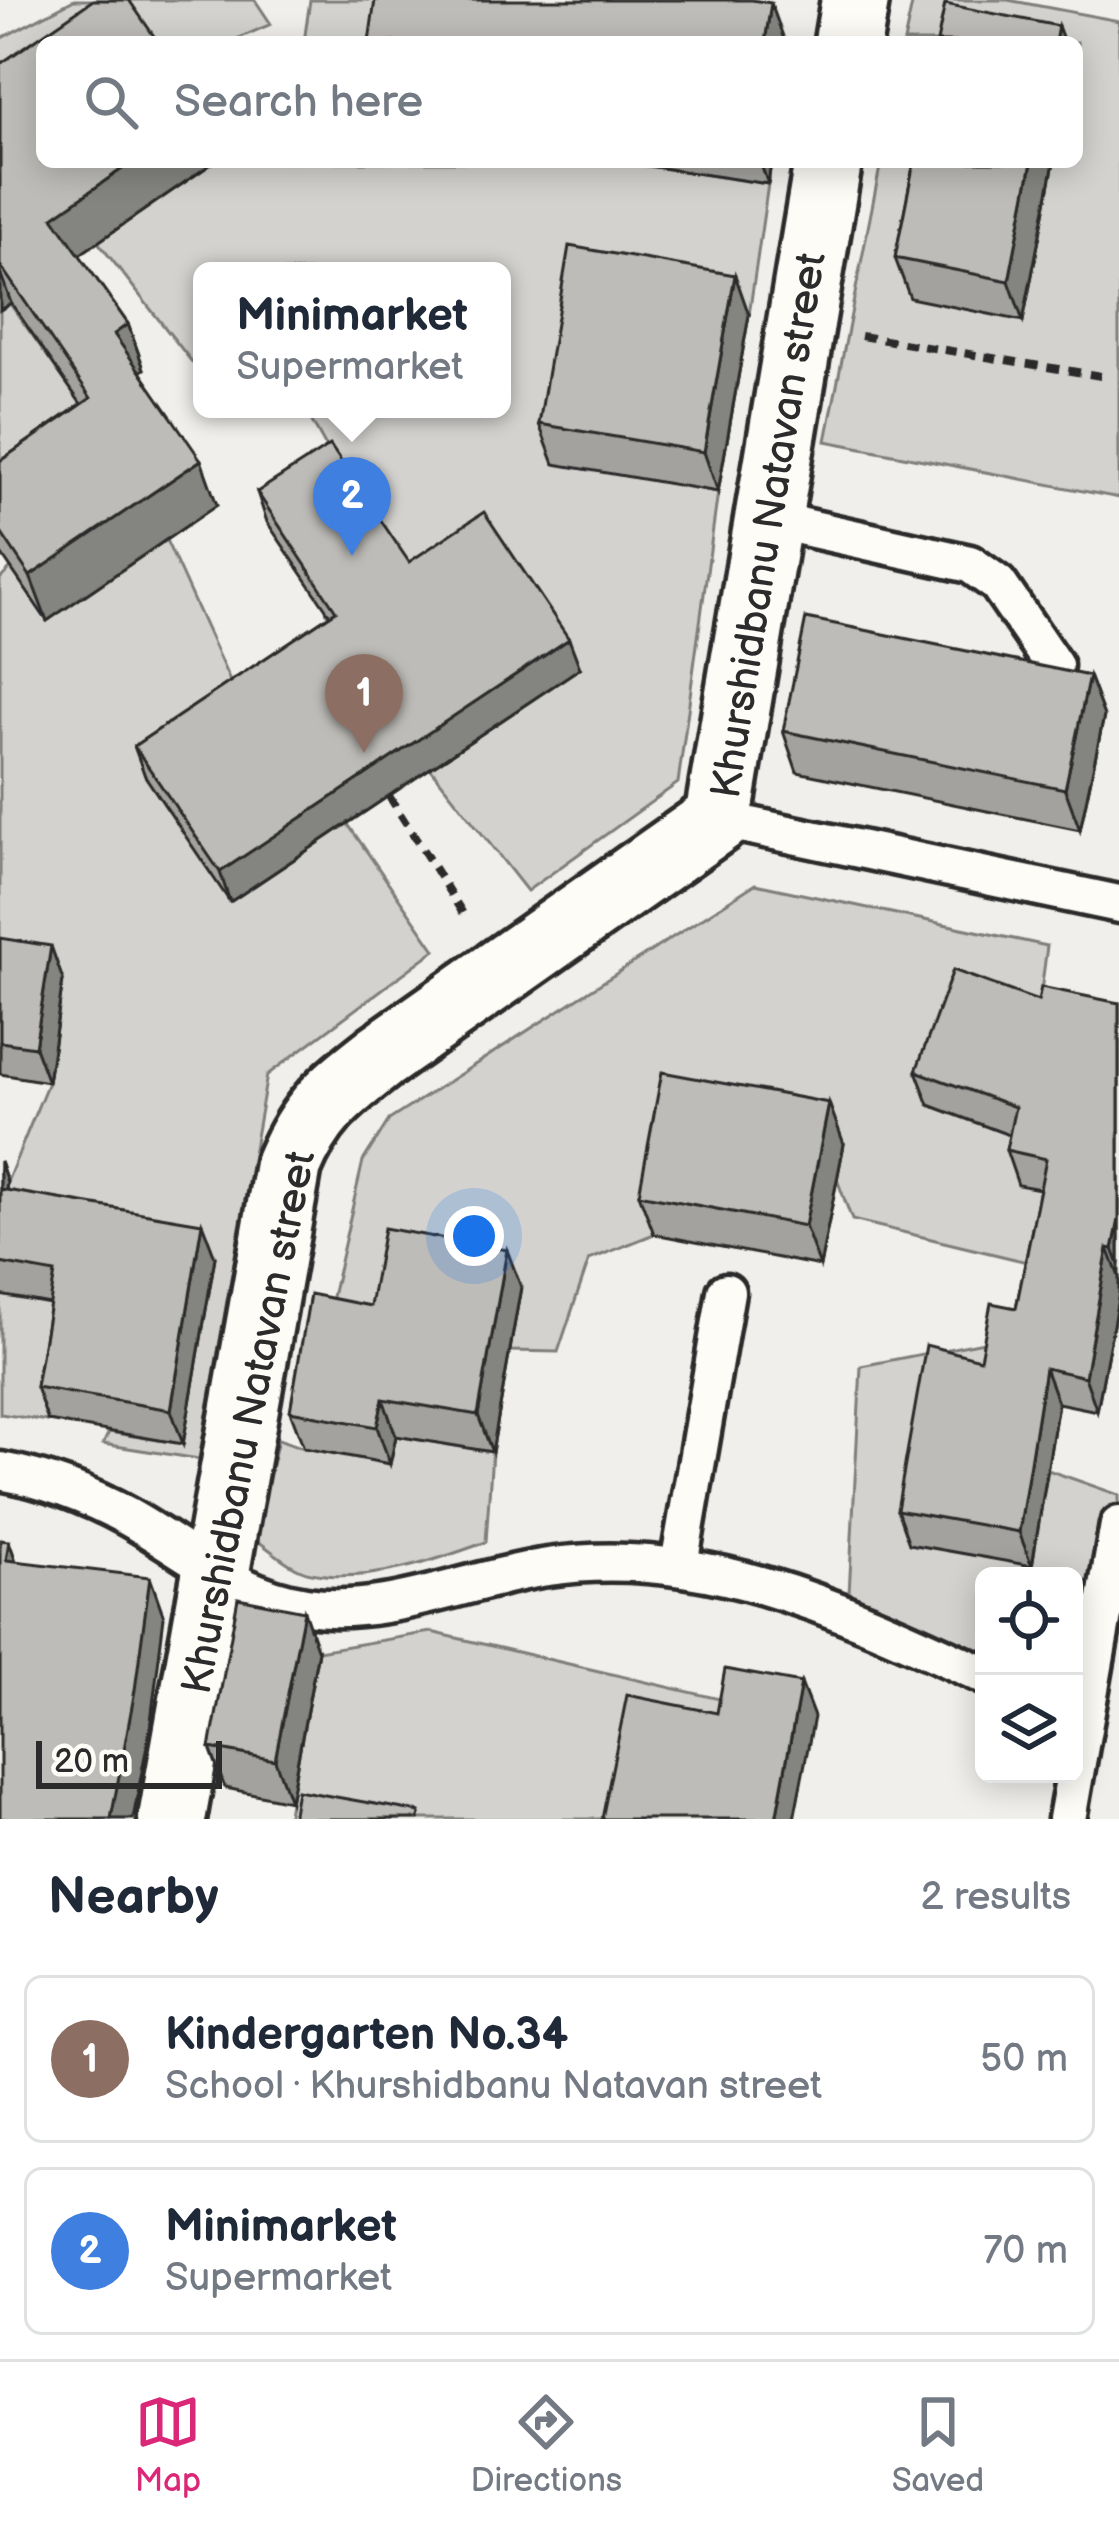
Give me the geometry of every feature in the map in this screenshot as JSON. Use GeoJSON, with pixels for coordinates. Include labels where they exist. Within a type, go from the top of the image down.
{"type":"FeatureCollection","features":[{"type":"Feature","properties":{"kind":"street"},"geometry":{"type":"LineString","coordinates":[[849,36],[855,0]]}},
{"type":"Feature","properties":{"kind":"street","name":"Khurshidbanu Natavan street"},"geometry":{"type":"LineString","coordinates":[[172,1819],[288,1165],[304,1126],[338,1090],[718,819],[827,168]]}},
{"type":"Feature","properties":{"kind":"lane"},"geometry":{"type":"LineString","coordinates":[[768,519],[970,564],[998,584],[1054,666]]}},
{"type":"Feature","properties":{"kind":"lane"},"geometry":{"type":"LineString","coordinates":[[718,819],[1119,904]]}},
{"type":"Feature","properties":{"kind":"lane"},"geometry":{"type":"LineString","coordinates":[[679,1565],[726,1292]]}},
{"type":"Feature","properties":{"kind":"lane"},"geometry":{"type":"LineString","coordinates":[[0,1472],[78,1493],[265,1598],[310,1607],[370,1605],[546,1567],[608,1561],[679,1565],[848,1612],[975,1671]]}},
{"type":"Feature","properties":{"kind":"lane"},"geometry":{"type":"LineString","coordinates":[[1083,1700],[1119,1525]]}},
{"type":"Feature","properties":{"kind":"lane"},"geometry":{"type":"LineString","coordinates":[[1067,1819],[1071,1783]]}},
{"type":"Feature","properties":{"kind":"path"},"geometry":{"type":"LineString","coordinates":[[800,326],[1107,377]]}},
{"type":"Feature","properties":{"kind":"path"},"geometry":{"type":"LineString","coordinates":[[388,796],[500,972]]}},
{"type":"Feature","properties":{"kind":"shaded area"},"geometry":{"type":"Polygon","coordinates":[[[74,0],[255,0],[271,24],[244,36],[36,36],[36,53],[0,121],[0,39],[74,0]]]}},
{"type":"Feature","properties":{"kind":"shaded area"},"geometry":{"type":"Polygon","coordinates":[[[310,0],[399,0],[394,36],[305,36],[310,0]]]}},
{"type":"Feature","properties":{"kind":"shaded area"},"geometry":{"type":"Polygon","coordinates":[[[913,0],[1008,0],[1119,21],[1119,498],[826,441],[880,168],[1083,168],[1083,36],[905,36],[913,0]]]}},
{"type":"Feature","properties":{"kind":"shaded area"},"geometry":{"type":"Polygon","coordinates":[[[205,168],[662,168],[768,184],[749,315],[584,287],[554,463],[718,492],[678,783],[527,891],[336,648],[326,609],[341,474],[310,418],[511,418],[511,262],[193,262],[193,363],[98,242],[205,168]]]}},
{"type":"Feature","properties":{"kind":"shaded area"},"geometry":{"type":"Polygon","coordinates":[[[10,304],[85,409],[0,517],[0,310],[10,304]]]}},
{"type":"Feature","properties":{"kind":"shaded area"},"geometry":{"type":"Polygon","coordinates":[[[166,540],[243,710],[347,823],[435,950],[267,1075],[199,1459],[103,1444],[109,1432],[183,1444],[80,1235],[48,1421],[0,1414],[0,1223],[7,1182],[48,1082],[63,981],[0,970],[0,579],[11,568],[47,620],[166,540]]]}},
{"type":"Feature","properties":{"kind":"shaded area"},"geometry":{"type":"Polygon","coordinates":[[[755,884],[1047,946],[1036,1030],[929,1105],[999,1131],[1031,1125],[1059,1193],[1044,1266],[852,1220],[837,1179],[654,1234],[589,1260],[558,1352],[510,1351],[520,1287],[384,1343],[324,1332],[363,1161],[389,1120],[755,884]]]}},
{"type":"Feature","properties":{"kind":"shaded area"},"geometry":{"type":"Polygon","coordinates":[[[1004,1338],[1031,1566],[1048,1470],[1119,1495],[1119,1525],[1083,1679],[1083,1567],[975,1567],[975,1671],[848,1613],[861,1366],[1004,1338]]]}},
{"type":"Feature","properties":{"kind":"shaded area"},"geometry":{"type":"Polygon","coordinates":[[[396,1436],[492,1452],[486,1542],[400,1569],[333,1576],[297,1568],[255,1539],[278,1439],[389,1464],[396,1436]]]}},
{"type":"Feature","properties":{"kind":"shaded area"},"geometry":{"type":"Polygon","coordinates":[[[431,1632],[737,1703],[622,1819],[287,1819],[318,1651],[431,1632]]]}},
{"type":"Feature","properties":{"kind":"building"},"geometry":{"type":"Polygon","coordinates":[[[93,0],[129,0],[154,36],[41,36],[93,0]]]}},
{"type":"Feature","properties":{"kind":"building"},"geometry":{"type":"Polygon","coordinates":[[[375,0],[771,3],[766,36],[370,36],[375,0]]]}},
{"type":"Feature","properties":{"kind":"building"},"geometry":{"type":"Polygon","coordinates":[[[945,4],[1058,26],[1056,36],[938,36],[945,4]]]}},
{"type":"Feature","properties":{"kind":"building"},"geometry":{"type":"Polygon","coordinates":[[[36,39],[36,168],[123,168],[53,217],[128,324],[114,334],[201,460],[30,576],[0,531],[0,461],[91,398],[0,265],[0,64],[36,39]]]}},
{"type":"Feature","properties":{"kind":"building"},"geometry":{"type":"Polygon","coordinates":[[[913,168],[1031,168],[1009,281],[895,258],[913,168]]]}},
{"type":"Feature","properties":{"kind":"building"},"geometry":{"type":"Polygon","coordinates":[[[569,246],[735,275],[704,452],[539,424],[569,246]]]}},
{"type":"Feature","properties":{"kind":"building"},"geometry":{"type":"Polygon","coordinates":[[[330,445],[409,562],[484,512],[569,639],[220,872],[134,746],[336,611],[257,492],[330,445]]]}},
{"type":"Feature","properties":{"kind":"building"},"geometry":{"type":"Polygon","coordinates":[[[806,618],[1089,676],[1065,789],[783,731],[806,618]]]}},
{"type":"Feature","properties":{"kind":"building"},"geometry":{"type":"Polygon","coordinates":[[[0,938],[51,946],[35,1047],[0,1042],[0,938]]]}},
{"type":"Feature","properties":{"kind":"building"},"geometry":{"type":"Polygon","coordinates":[[[953,970],[1038,1001],[1041,987],[1119,1003],[1119,1219],[1113,1249],[1108,1248],[1085,1377],[1045,1368],[1019,1532],[897,1510],[926,1345],[980,1359],[991,1303],[1016,1308],[1046,1159],[1006,1150],[1015,1107],[916,1071],[953,970]]]}},
{"type":"Feature","properties":{"kind":"building"},"geometry":{"type":"Polygon","coordinates":[[[662,1072],[829,1103],[805,1226],[639,1194],[662,1072]]]}},
{"type":"Feature","properties":{"kind":"building"},"geometry":{"type":"Polygon","coordinates":[[[0,1189],[202,1223],[171,1410],[36,1387],[55,1273],[0,1263],[0,1189]]]}},
{"type":"Feature","properties":{"kind":"building"},"geometry":{"type":"Polygon","coordinates":[[[384,1228],[507,1250],[478,1415],[383,1399],[377,1427],[290,1411],[310,1294],[370,1306],[384,1228]]]}},
{"type":"Feature","properties":{"kind":"building"},"geometry":{"type":"Polygon","coordinates":[[[0,1540],[9,1541],[6,1560],[150,1577],[111,1819],[0,1819],[0,1540]]]}},
{"type":"Feature","properties":{"kind":"building"},"geometry":{"type":"Polygon","coordinates":[[[238,1598],[304,1611],[275,1760],[210,1748],[238,1598]]]}},
{"type":"Feature","properties":{"kind":"building"},"geometry":{"type":"Polygon","coordinates":[[[725,1669],[801,1683],[776,1819],[602,1819],[627,1695],[717,1713],[725,1669]]]}},
{"type":"Feature","properties":{"kind":"building"},"geometry":{"type":"Polygon","coordinates":[[[297,1790],[420,1812],[419,1819],[292,1819],[297,1790]]]}},
{"type":"Feature","properties":{"kind":"place","name":"Minimarket"},"geometry":{"type":"Point","coordinates":[352,556]}},
{"type":"Feature","properties":{"kind":"place","name":"Kindergarten No.34"},"geometry":{"type":"Point","coordinates":[364,753]}}]}
